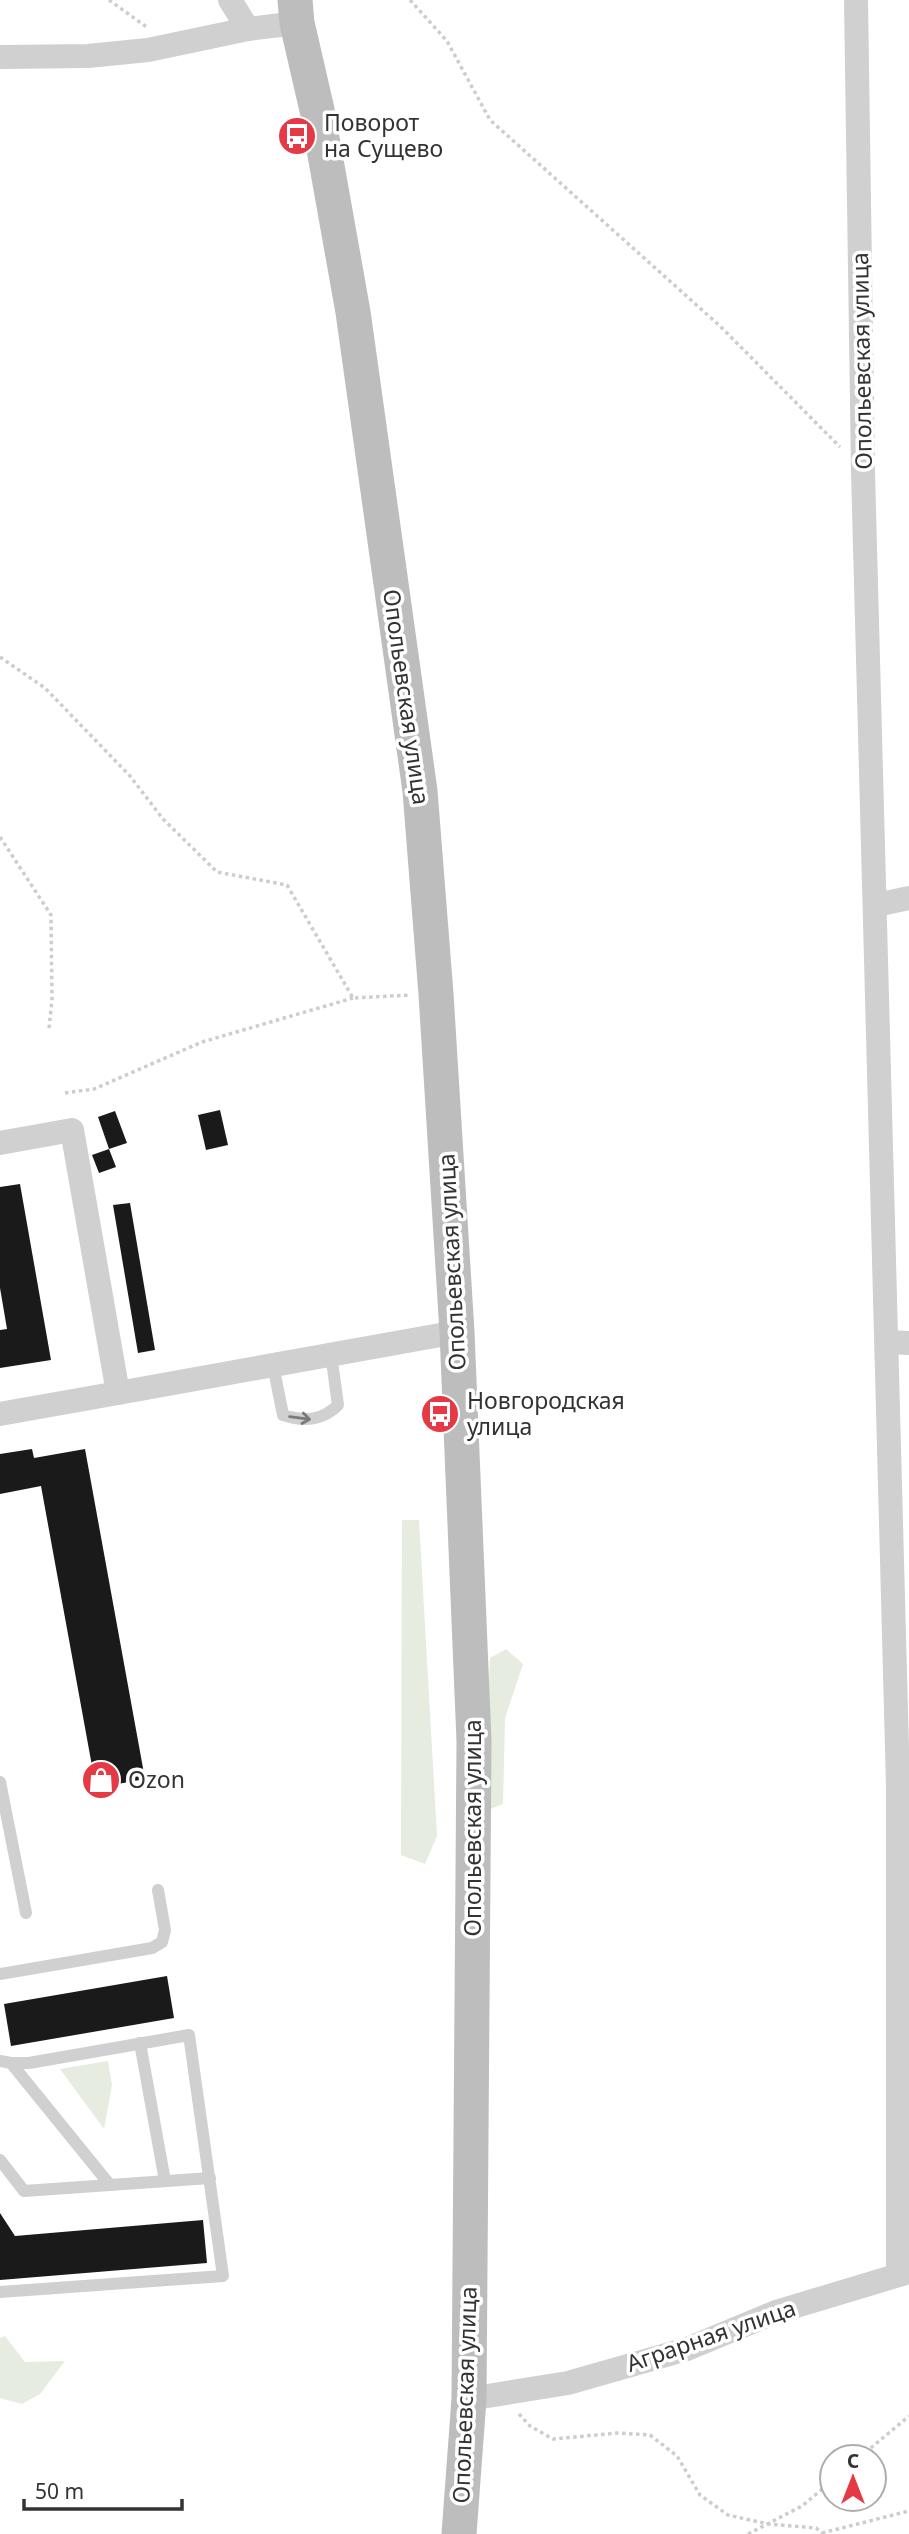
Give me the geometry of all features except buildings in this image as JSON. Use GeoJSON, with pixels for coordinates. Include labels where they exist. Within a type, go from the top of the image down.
{"type":"FeatureCollection","features":[{"type":"Feature","properties":{"kind":"street"},"geometry":{"type":"LineString","coordinates":[[230,0],[248,29]]}},
{"type":"Feature","properties":{"kind":"street","name":"Опольевская улица"},"geometry":{"type":"LineString","coordinates":[[856,0],[863,471],[876,905],[898,1343],[903,1787],[903,2274]]}},
{"type":"Feature","properties":{"kind":"street"},"geometry":{"type":"LineString","coordinates":[[0,57],[88,56],[148,50],[248,29],[296,11]]}},
{"type":"Feature","properties":{"kind":"street","name":"Опольевская улица"},"geometry":{"type":"LineString","coordinates":[[296,11],[317,110],[353,312],[420,791],[436,994],[457,1332],[474,1741],[485,2396],[459,2534]]}},
{"type":"Feature","properties":{"kind":"street"},"geometry":{"type":"LineString","coordinates":[[876,905],[909,898]]}},
{"type":"Feature","properties":{"kind":"street"},"geometry":{"type":"LineString","coordinates":[[0,1143],[72,1130],[118,1393]]}},
{"type":"Feature","properties":{"kind":"street"},"geometry":{"type":"LineString","coordinates":[[0,1414],[457,1332]]}},
{"type":"Feature","properties":{"kind":"street","name":"Аграрная улица"},"geometry":{"type":"LineString","coordinates":[[485,2396],[568,2383],[687,2349],[776,2312],[903,2274]]}},
{"type":"Feature","properties":{"kind":"lane"},"geometry":{"type":"LineString","coordinates":[[273,1365],[283,1415],[298,1420],[313,1419],[329,1414],[338,1405],[331,1354]]}},
{"type":"Feature","properties":{"kind":"lane"},"geometry":{"type":"LineString","coordinates":[[0,1783],[26,1913]]}},
{"type":"Feature","properties":{"kind":"lane"},"geometry":{"type":"LineString","coordinates":[[0,1974],[152,1948],[162,1942],[165,1930],[158,1890]]}},
{"type":"Feature","properties":{"kind":"lane"},"geometry":{"type":"LineString","coordinates":[[0,2292],[223,2276],[189,2035],[29,2063],[5,2062]]}},
{"type":"Feature","properties":{"kind":"lane"},"geometry":{"type":"LineString","coordinates":[[140,2043],[165,2181]]}},
{"type":"Feature","properties":{"kind":"lane"},"geometry":{"type":"LineString","coordinates":[[5,2062],[110,2185]]}},
{"type":"Feature","properties":{"kind":"lane"},"geometry":{"type":"LineString","coordinates":[[0,2160],[24,2192],[210,2178]]}},
{"type":"Feature","properties":{"kind":"path"},"geometry":{"type":"LineString","coordinates":[[109,0],[134,16],[168,46]]}},
{"type":"Feature","properties":{"kind":"path"},"geometry":{"type":"LineString","coordinates":[[410,0],[447,41],[490,120],[720,326],[863,471]]}},
{"type":"Feature","properties":{"kind":"path"},"geometry":{"type":"LineString","coordinates":[[0,657],[45,688],[130,776],[163,819],[217,872],[287,885],[353,998]]}},
{"type":"Feature","properties":{"kind":"path"},"geometry":{"type":"LineString","coordinates":[[0,836],[51,915],[52,999],[49,1029]]}},
{"type":"Feature","properties":{"kind":"path"},"geometry":{"type":"LineString","coordinates":[[65,1093],[94,1089],[202,1042],[353,998],[436,994]]}},
{"type":"Feature","properties":{"kind":"path"},"geometry":{"type":"LineString","coordinates":[[485,2396],[553,2439],[618,2432],[650,2435],[677,2456],[700,2496],[728,2515],[768,2524],[816,2528],[823,2534],[909,2511]]}},
{"type":"Feature","properties":{"kind":"path"},"geometry":{"type":"LineString","coordinates":[[877,2443],[909,2416]]}},
{"type":"Feature","properties":{"kind":"path"},"geometry":{"type":"LineString","coordinates":[[748,2534],[802,2506],[818,2492]]}},
{"type":"Feature","properties":{"kind":"shaded area"},"geometry":{"type":"Polygon","coordinates":[[[402,1520],[419,1520],[437,1836],[425,1864],[401,1855],[402,1520]]]}},
{"type":"Feature","properties":{"kind":"shaded area"},"geometry":{"type":"Polygon","coordinates":[[[506,1649],[523,1664],[505,1718],[503,1804],[488,1810],[484,1793],[490,1658],[506,1649]]]}},
{"type":"Feature","properties":{"kind":"shaded area"},"geometry":{"type":"Polygon","coordinates":[[[108,2061],[112,2085],[104,2129],[60,2069],[108,2061]]]}},
{"type":"Feature","properties":{"kind":"shaded area"},"geometry":{"type":"Polygon","coordinates":[[[5,2336],[25,2362],[65,2361],[40,2394],[22,2404],[0,2398],[0,2338],[5,2336]]]}},
{"type":"Feature","properties":{"kind":"place","name":"Поворот на Сущево"},"geometry":{"type":"Point","coordinates":[297,136]}},
{"type":"Feature","properties":{"kind":"place","name":"Новгородская улица"},"geometry":{"type":"Point","coordinates":[440,1414]}},
{"type":"Feature","properties":{"kind":"place","name":"Ozon"},"geometry":{"type":"Point","coordinates":[101,1780]}}]}
